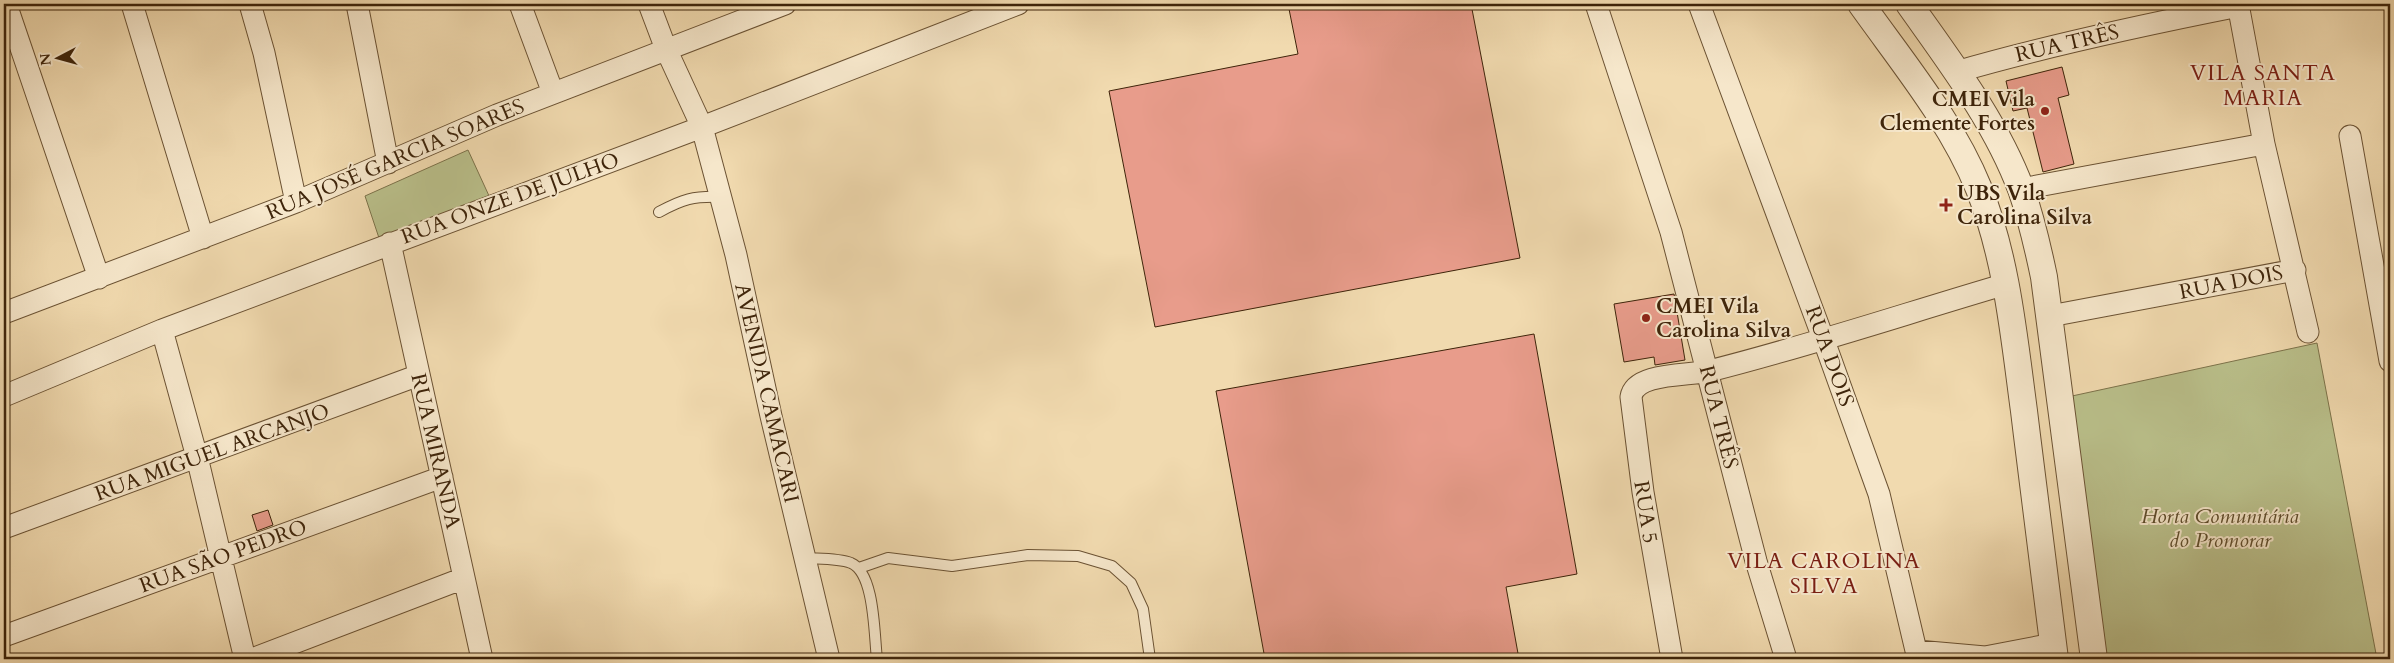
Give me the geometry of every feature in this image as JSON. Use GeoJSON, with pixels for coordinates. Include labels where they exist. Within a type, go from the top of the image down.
{"type":"FeatureCollection","features":[{"type":"Feature","properties":{"kind":"street"},"geometry":{"type":"LineString","coordinates":[[6,4],[99,278]]}},
{"type":"Feature","properties":{"kind":"street"},"geometry":{"type":"LineString","coordinates":[[132,4],[204,238]]}},
{"type":"Feature","properties":{"kind":"street"},"geometry":{"type":"LineString","coordinates":[[250,4],[264,52],[296,202]]}},
{"type":"Feature","properties":{"kind":"street"},"geometry":{"type":"LineString","coordinates":[[357,4],[388,163]]}},
{"type":"Feature","properties":{"kind":"street"},"geometry":{"type":"LineString","coordinates":[[520,4],[553,93]]}},
{"type":"Feature","properties":{"kind":"street","name":"AVENIDA CAMACARI"},"geometry":{"type":"LineString","coordinates":[[648,4],[666,49],[702,127],[721,197],[829,659]]}},
{"type":"Feature","properties":{"kind":"street","name":"RUA ONZE DE JULHO"},"geometry":{"type":"LineString","coordinates":[[4,396],[162,330],[702,127],[1018,4]]}},
{"type":"Feature","properties":{"kind":"street","name":"RUA TRÊS"},"geometry":{"type":"LineString","coordinates":[[1596,4],[1671,232],[1756,561],[1786,659]]}},
{"type":"Feature","properties":{"kind":"street","name":"RUA DOIS"},"geometry":{"type":"LineString","coordinates":[[1698,4],[1823,338],[1879,494],[1918,655]]}},
{"type":"Feature","properties":{"kind":"street"},"geometry":{"type":"LineString","coordinates":[[1861,4],[1928,99],[1968,164],[1985,207],[2006,284],[2054,652],[1985,656],[1918,655]]}},
{"type":"Feature","properties":{"kind":"street"},"geometry":{"type":"LineString","coordinates":[[1909,4],[1956,72],[1998,140],[2020,189],[2043,270],[2094,659]]}},
{"type":"Feature","properties":{"kind":"street","name":"RUA JOSÉ GARCIA SOARES"},"geometry":{"type":"LineString","coordinates":[[4,313],[296,202],[463,129],[780,5]]}},
{"type":"Feature","properties":{"kind":"street"},"geometry":{"type":"LineString","coordinates":[[2238,5],[2264,144],[2308,332]]}},
{"type":"Feature","properties":{"kind":"street","name":"RUA TRÊS"},"geometry":{"type":"LineString","coordinates":[[1956,72],[2070,41],[2238,5]]}},
{"type":"Feature","properties":{"kind":"street"},"geometry":{"type":"LineString","coordinates":[[2350,136],[2385,299],[2390,360]]}},
{"type":"Feature","properties":{"kind":"street"},"geometry":{"type":"LineString","coordinates":[[2020,189],[2264,144]]}},
{"type":"Feature","properties":{"kind":"street","name":"RUA MIRANDA"},"geometry":{"type":"LineString","coordinates":[[390,243],[482,659]]}},
{"type":"Feature","properties":{"kind":"street","name":"RUA DOIS"},"geometry":{"type":"LineString","coordinates":[[2050,316],[2295,270]]}},
{"type":"Feature","properties":{"kind":"street"},"geometry":{"type":"LineString","coordinates":[[1707,371],[2006,284]]}},
{"type":"Feature","properties":{"kind":"street"},"geometry":{"type":"LineString","coordinates":[[162,330],[196,457],[245,659]]}},
{"type":"Feature","properties":{"kind":"street","name":"RUA 5"},"geometry":{"type":"LineString","coordinates":[[1672,659],[1643,492],[1631,397],[1636,386],[1642,382],[1655,378],[1707,371]]}},
{"type":"Feature","properties":{"kind":"street","name":"RUA MIGUEL ARCANJO"},"geometry":{"type":"LineString","coordinates":[[4,528],[419,375]]}},
{"type":"Feature","properties":{"kind":"street"},"geometry":{"type":"LineString","coordinates":[[2020,382],[2058,379]]}},
{"type":"Feature","properties":{"kind":"street","name":"RUA SÃO PEDRO"},"geometry":{"type":"LineString","coordinates":[[4,636],[442,477]]}},
{"type":"Feature","properties":{"kind":"street"},"geometry":{"type":"LineString","coordinates":[[252,659],[464,578]]}},
{"type":"Feature","properties":{"kind":"lane"},"geometry":{"type":"LineString","coordinates":[[659,212],[681,200],[697,196],[721,197]]}},
{"type":"Feature","properties":{"kind":"lane"},"geometry":{"type":"LineString","coordinates":[[859,568],[888,558],[952,566],[1028,555],[1078,556],[1112,566],[1131,583],[1143,609],[1150,659]]}},
{"type":"Feature","properties":{"kind":"lane"},"geometry":{"type":"LineString","coordinates":[[805,558],[849,562],[859,568],[865,577],[870,593],[877,659]]}},
{"type":"Feature","properties":{"kind":"green space"},"geometry":{"type":"Polygon","coordinates":[[[468,150],[490,198],[379,238],[365,196],[468,150]]]}},
{"type":"Feature","properties":{"kind":"green space","name":"Horta Comunitária do Promorar"},"geometry":{"type":"Polygon","coordinates":[[[2317,343],[2377,659],[2107,659],[2072,396],[2317,343]]]}},
{"type":"Feature","properties":{"kind":"building"},"geometry":{"type":"Polygon","coordinates":[[[1288,4],[1471,4],[1520,258],[1155,327],[1109,91],[1298,54],[1288,4]]]}},
{"type":"Feature","properties":{"kind":"building","name":"CMEI Vila Clemente Fortes"},"geometry":{"type":"Polygon","coordinates":[[[2062,67],[2069,95],[2058,98],[2074,164],[2043,172],[2027,108],[2013,111],[2006,81],[2062,67]]]}},
{"type":"Feature","properties":{"kind":"building"},"geometry":{"type":"Polygon","coordinates":[[[1674,294],[1685,360],[1655,365],[1654,357],[1624,362],[1614,304],[1674,294]]]}},
{"type":"Feature","properties":{"kind":"building"},"geometry":{"type":"Polygon","coordinates":[[[1534,334],[1577,574],[1506,587],[1519,659],[1265,659],[1216,391],[1534,334]]]}},
{"type":"Feature","properties":{"kind":"building"},"geometry":{"type":"Polygon","coordinates":[[[268,510],[273,525],[257,531],[252,515],[268,510]]]}},
{"type":"Feature","properties":{"kind":"place","name":"CMEI Vila Clemente Fortes"},"geometry":{"type":"Point","coordinates":[2045,111]}},
{"type":"Feature","properties":{"kind":"place","name":"UBS Vila Carolina Silva"},"geometry":{"type":"Point","coordinates":[1946,205]}},
{"type":"Feature","properties":{"kind":"place","name":"CMEI Vila Carolina Silva"},"geometry":{"type":"Point","coordinates":[1646,318]}},
{"type":"Feature","properties":{"kind":"district","name":"VILA SANTA MARIA"},"geometry":{"type":"Point","coordinates":[2263,84]}},
{"type":"Feature","properties":{"kind":"district","name":"VILA CAROLINA SILVA"},"geometry":{"type":"Point","coordinates":[1824,572]}}]}
